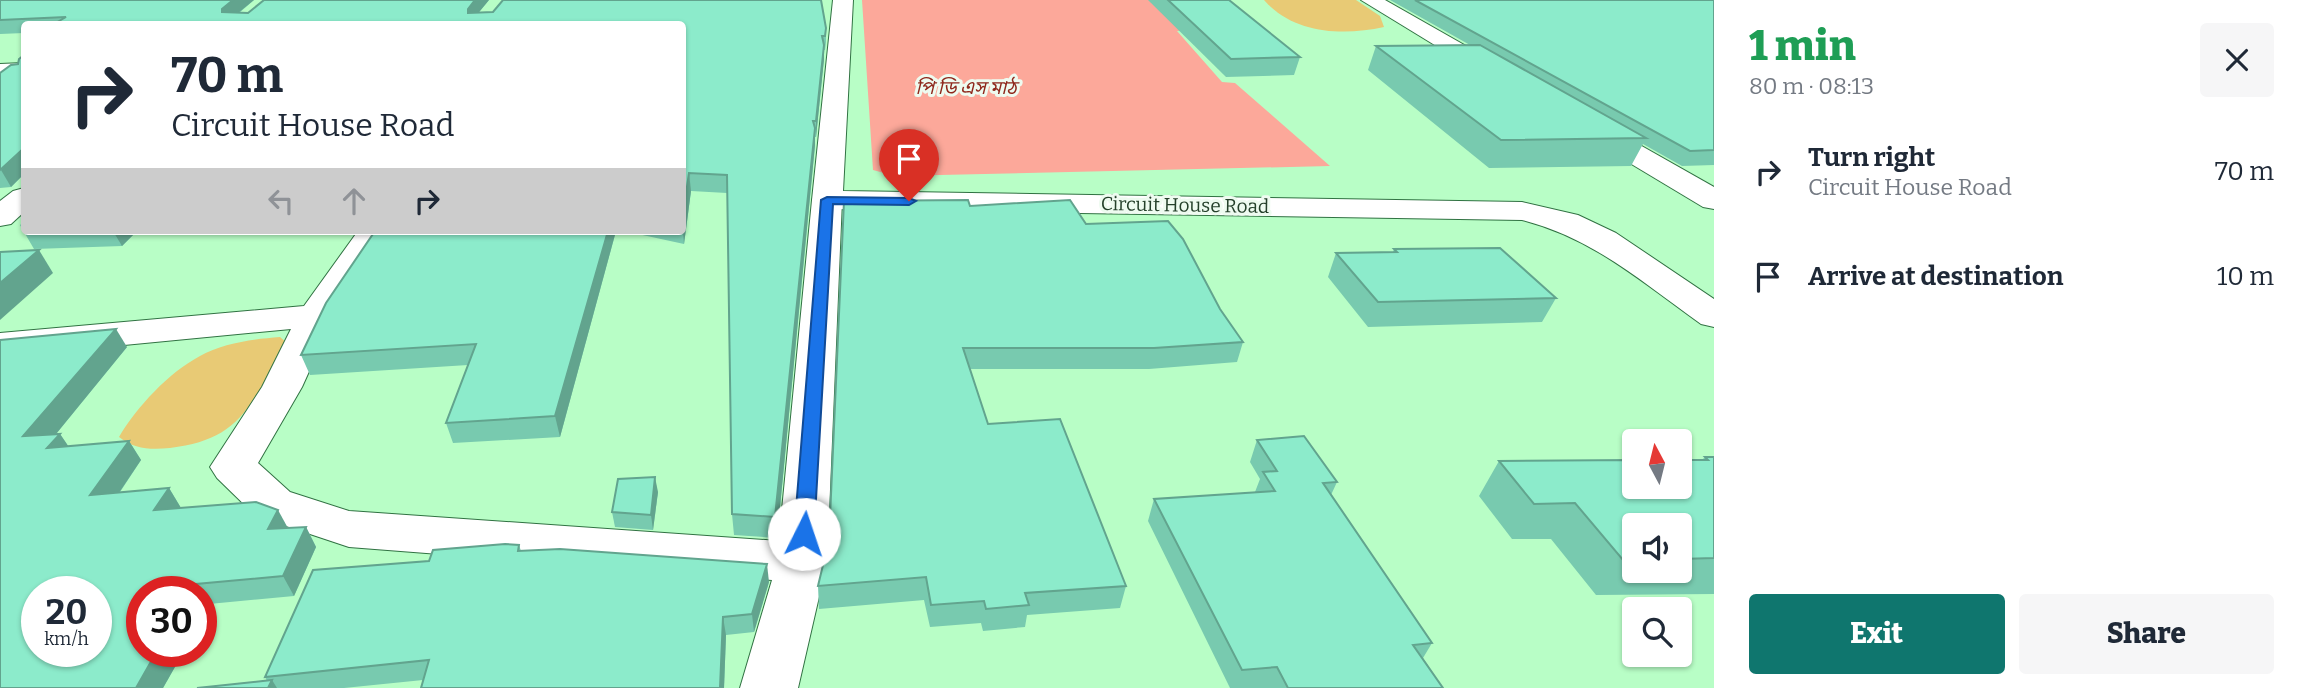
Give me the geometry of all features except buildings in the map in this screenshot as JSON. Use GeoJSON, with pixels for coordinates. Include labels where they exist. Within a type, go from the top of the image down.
{"type":"FeatureCollection","features":[{"type":"Feature","properties":{"kind":"street"},"geometry":{"type":"LineString","coordinates":[[769,688],[802,562],[843,0]]}},
{"type":"Feature","properties":{"kind":"street"},"geometry":{"type":"LineString","coordinates":[[1371,0],[1513,83]]}},
{"type":"Feature","properties":{"kind":"street"},"geometry":{"type":"LineString","coordinates":[[0,71],[21,70]]}},
{"type":"Feature","properties":{"kind":"street"},"geometry":{"type":"LineString","coordinates":[[1572,117],[1714,200]]}},
{"type":"Feature","properties":{"kind":"street","name":"Circuit House Road"},"geometry":{"type":"LineString","coordinates":[[827,200],[1522,211],[1567,222],[1604,240],[1714,316]]}},
{"type":"Feature","properties":{"kind":"street"},"geometry":{"type":"LineString","coordinates":[[371,235],[316,316],[282,387],[233,467],[273,504],[349,528],[802,562]]}},
{"type":"Feature","properties":{"kind":"street"},"geometry":{"type":"LineString","coordinates":[[0,345],[316,316]]}},
{"type":"Feature","properties":{"kind":"green space","name":"পি ডি এস মাঠ"},"geometry":{"type":"Polygon","coordinates":[[[862,0],[1186,0],[1223,29],[1177,31],[1222,82],[1235,83],[1330,166],[895,176],[873,170],[862,0]]]}},
{"type":"Feature","properties":{"kind":"shaded area"},"geometry":{"type":"Polygon","coordinates":[[[1264,0],[1356,0],[1380,16],[1384,27],[1352,31],[1320,30],[1290,20],[1264,0]]]}},
{"type":"Feature","properties":{"kind":"shaded area"},"geometry":{"type":"Polygon","coordinates":[[[280,337],[287,343],[256,396],[237,420],[216,436],[163,449],[136,446],[119,437],[154,392],[188,363],[229,345],[280,337]]]}},
{"type":"Feature","properties":{"kind":"route"},"geometry":{"type":"LineString","coordinates":[[804,534],[827,200],[909,201]]}}]}
